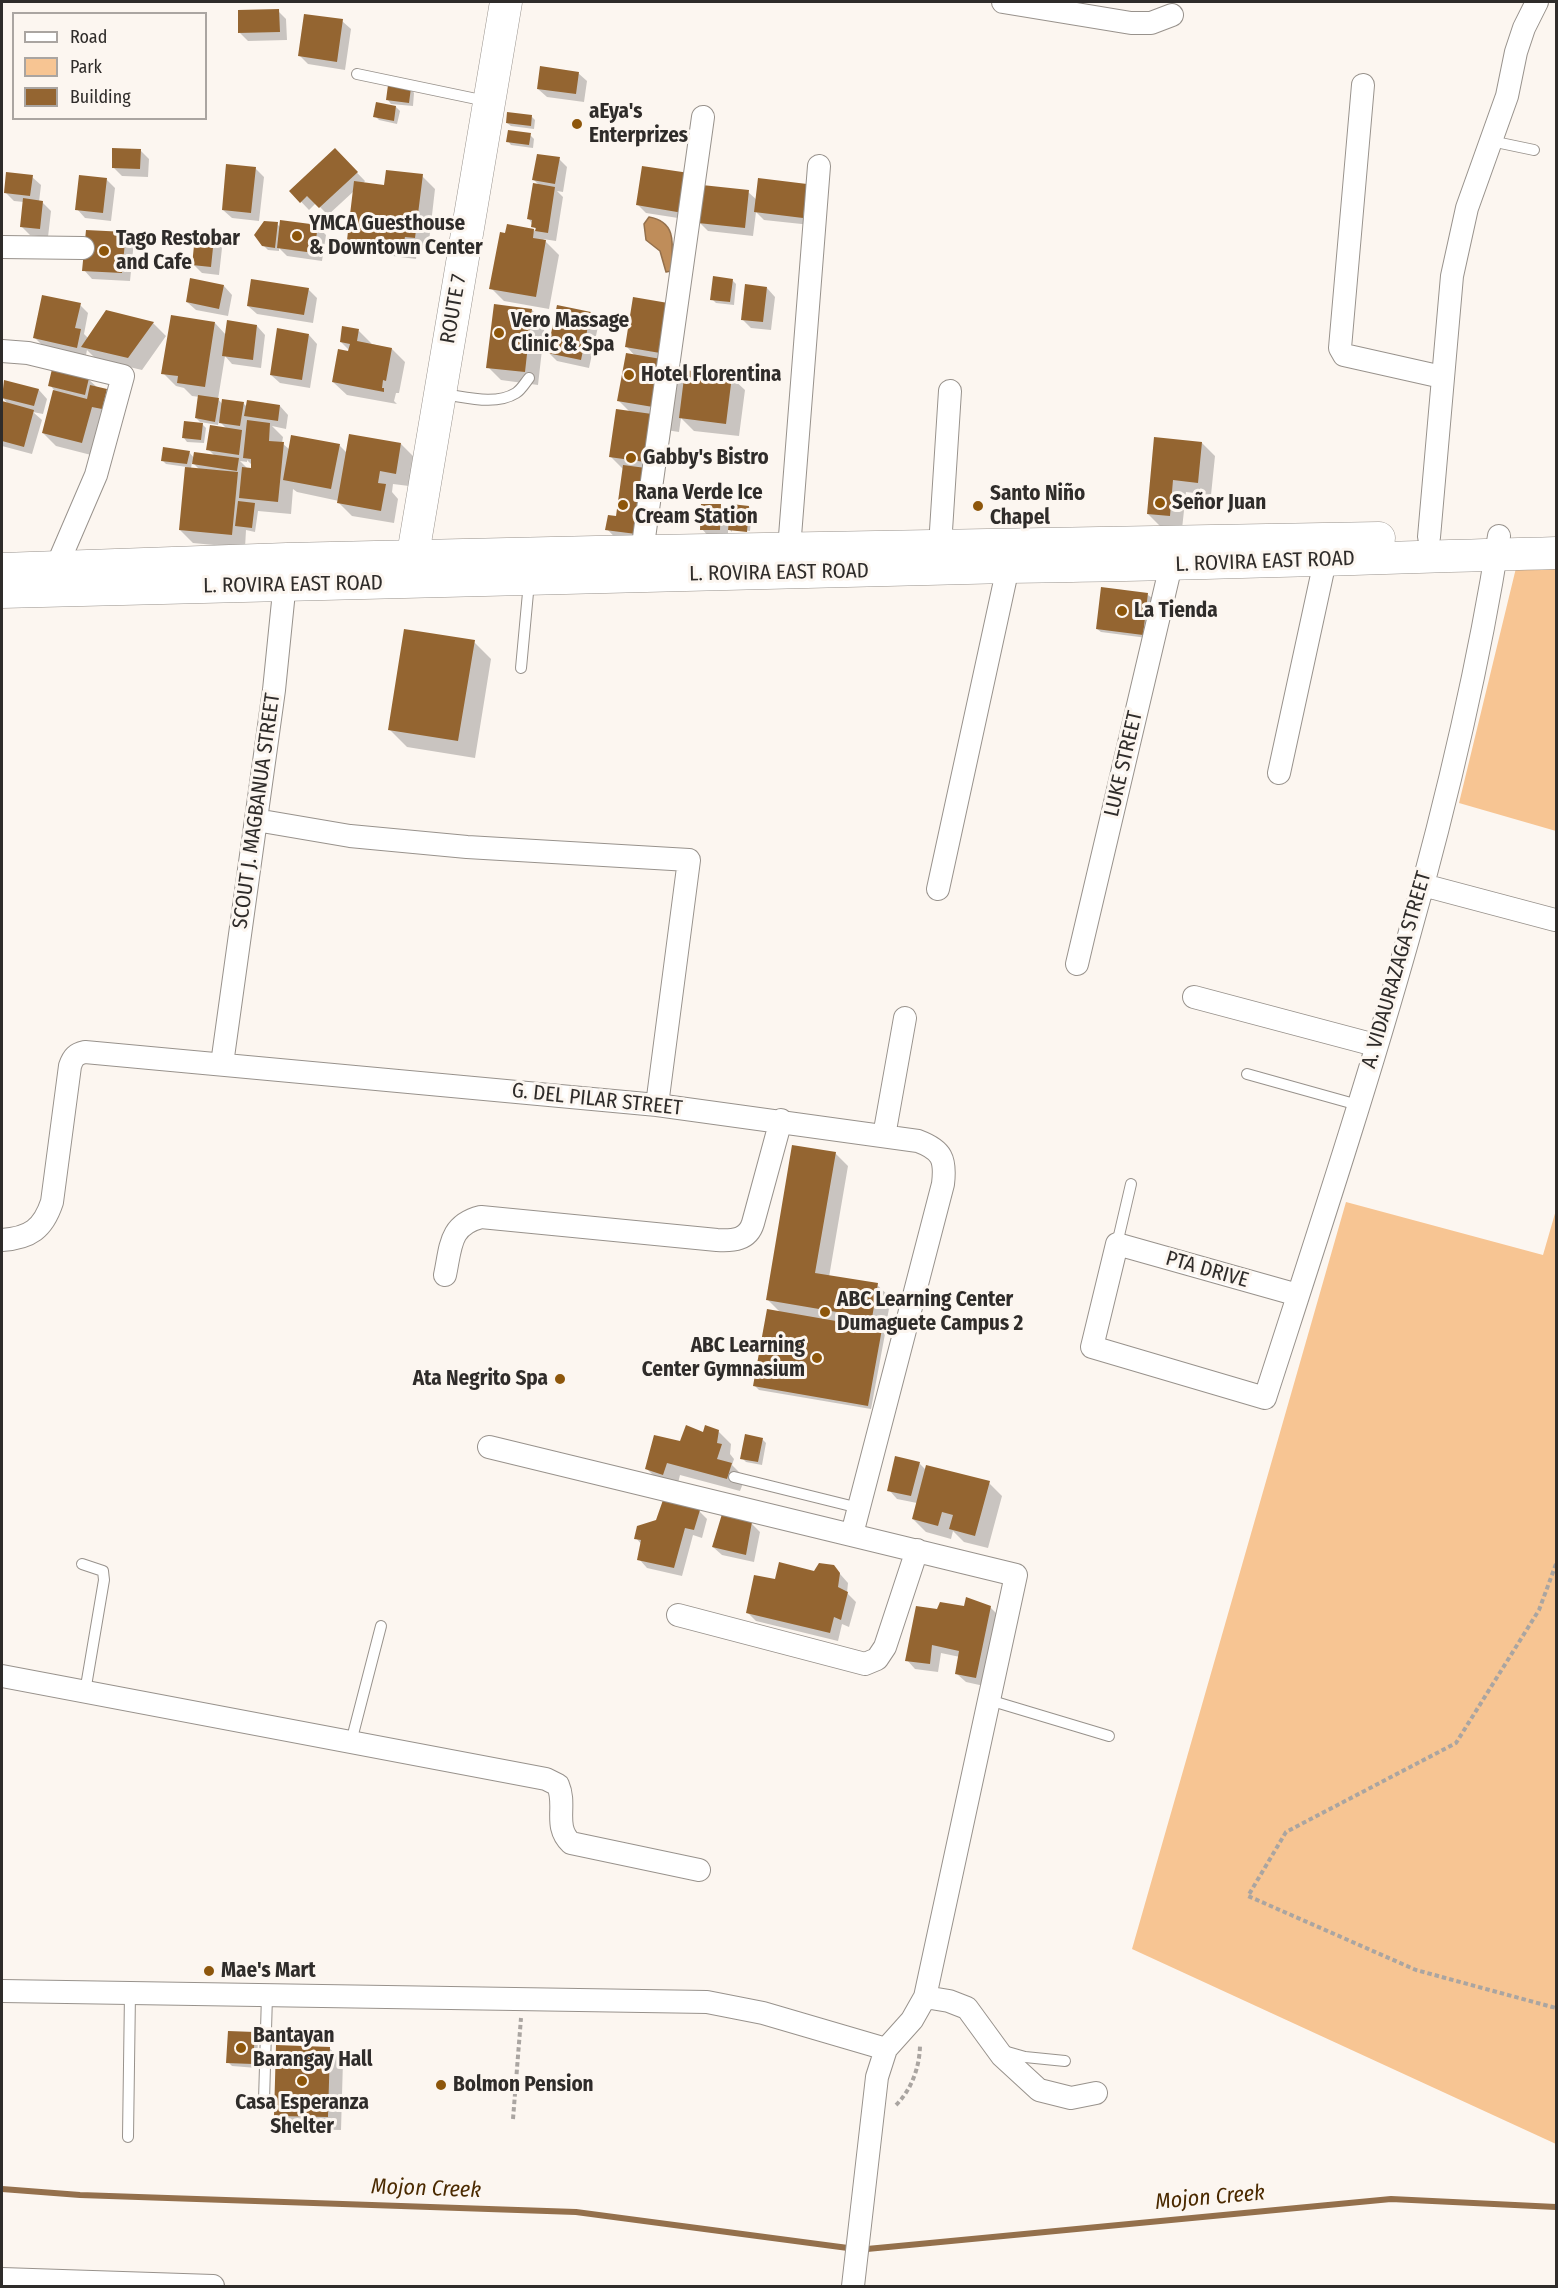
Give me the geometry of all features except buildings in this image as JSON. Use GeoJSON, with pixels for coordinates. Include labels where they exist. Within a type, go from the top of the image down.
{"type":"FeatureCollection","features":[{"type":"Feature","properties":{"kind":"main road","name":"ROUTE 7"},"geometry":{"type":"LineString","coordinates":[[411,569],[506,2]]}},
{"type":"Feature","properties":{"kind":"main road","name":"L. ROVIRA EAST ROAD"},"geometry":{"type":"LineString","coordinates":[[2,569],[286,572],[411,569],[642,552],[723,562],[789,549],[940,546],[1008,567],[1171,565],[1238,551],[1325,561],[1498,545],[1557,534]]}},
{"type":"Feature","properties":{"kind":"main road","name":"L. ROVIRA EAST ROAD"},"geometry":{"type":"LineString","coordinates":[[411,569],[529,579],[723,562],[1238,551],[1429,537],[1557,554]]}},
{"type":"Feature","properties":{"kind":"main road","name":"L. ROVIRA EAST ROAD"},"geometry":{"type":"LineString","coordinates":[[2,592],[286,572]]}},
{"type":"Feature","properties":{"kind":"street"},"geometry":{"type":"LineString","coordinates":[[1004,2],[1131,23],[1151,23],[1172,15]]}},
{"type":"Feature","properties":{"kind":"street"},"geometry":{"type":"LineString","coordinates":[[1429,537],[1452,276],[1467,208],[1507,96],[1516,52],[1524,28],[1538,2]]}},
{"type":"Feature","properties":{"kind":"street"},"geometry":{"type":"LineString","coordinates":[[1363,85],[1340,348],[1344,355],[1442,377]]}},
{"type":"Feature","properties":{"kind":"street"},"geometry":{"type":"LineString","coordinates":[[642,552],[703,117]]}},
{"type":"Feature","properties":{"kind":"street"},"geometry":{"type":"LineString","coordinates":[[789,549],[819,166]]}},
{"type":"Feature","properties":{"kind":"street"},"geometry":{"type":"LineString","coordinates":[[2,247],[83,249]]}},
{"type":"Feature","properties":{"kind":"street"},"geometry":{"type":"LineString","coordinates":[[2,351],[28,352],[123,376],[96,475],[56,568]]}},
{"type":"Feature","properties":{"kind":"street"},"geometry":{"type":"LineString","coordinates":[[940,546],[950,391]]}},
{"type":"Feature","properties":{"kind":"street","name":"A. VIDAURAZAGA STREET"},"geometry":{"type":"LineString","coordinates":[[1117,1244],[1092,1347],[1265,1398],[1358,1105],[1423,885],[1462,724],[1498,545]]}},
{"type":"Feature","properties":{"kind":"street"},"geometry":{"type":"LineString","coordinates":[[1279,772],[1325,561]]}},
{"type":"Feature","properties":{"kind":"street","name":"LUKE STREET"},"geometry":{"type":"LineString","coordinates":[[1077,964],[1171,565]]}},
{"type":"Feature","properties":{"kind":"street"},"geometry":{"type":"LineString","coordinates":[[939,889],[1008,567]]}},
{"type":"Feature","properties":{"kind":"street","name":"SCOUT J. MAGBANUA STREET"},"geometry":{"type":"LineString","coordinates":[[222,1064],[274,690],[286,572]]}},
{"type":"Feature","properties":{"kind":"street"},"geometry":{"type":"LineString","coordinates":[[256,820],[350,836],[467,847],[689,860],[657,1105]]}},
{"type":"Feature","properties":{"kind":"street"},"geometry":{"type":"LineString","coordinates":[[1423,885],[1555,920]]}},
{"type":"Feature","properties":{"kind":"street"},"geometry":{"type":"LineString","coordinates":[[1194,997],[1376,1045]]}},
{"type":"Feature","properties":{"kind":"street"},"geometry":{"type":"LineString","coordinates":[[884,1136],[905,1018]]}},
{"type":"Feature","properties":{"kind":"street","name":"G. DEL PILAR STREET"},"geometry":{"type":"LineString","coordinates":[[2,1240],[15,1239],[35,1231],[46,1218],[52,1202],[70,1066],[78,1054],[94,1053],[222,1064],[657,1105],[781,1120],[918,1141],[932,1146],[941,1156],[945,1169],[943,1184],[852,1534]]}},
{"type":"Feature","properties":{"kind":"street"},"geometry":{"type":"LineString","coordinates":[[445,1275],[453,1238],[458,1228],[469,1220],[481,1217],[717,1240],[744,1237],[751,1230],[781,1120]]}},
{"type":"Feature","properties":{"kind":"street","name":"PTA DRIVE"},"geometry":{"type":"LineString","coordinates":[[1117,1244],[1298,1295]]}},
{"type":"Feature","properties":{"kind":"street"},"geometry":{"type":"LineString","coordinates":[[489,1447],[1016,1575],[925,1997],[912,2020],[886,2049],[877,2077],[853,2286]]}},
{"type":"Feature","properties":{"kind":"street"},"geometry":{"type":"LineString","coordinates":[[678,1615],[865,1664],[877,1659],[885,1647],[916,1550]]}},
{"type":"Feature","properties":{"kind":"street"},"geometry":{"type":"LineString","coordinates":[[2,1676],[546,1779],[558,1785],[562,1794],[561,1826],[564,1836],[571,1843],[699,1870]]}},
{"type":"Feature","properties":{"kind":"street"},"geometry":{"type":"LineString","coordinates":[[2,1991],[707,2002],[763,2013],[886,2049]]}},
{"type":"Feature","properties":{"kind":"street"},"geometry":{"type":"LineString","coordinates":[[925,1997],[950,2001],[967,2008],[1014,2068],[1039,2090],[1071,2098],[1096,2093]]}},
{"type":"Feature","properties":{"kind":"street"},"geometry":{"type":"LineString","coordinates":[[2,2279],[213,2286]]}},
{"type":"Feature","properties":{"kind":"lane"},"geometry":{"type":"LineString","coordinates":[[357,74],[489,101]]}},
{"type":"Feature","properties":{"kind":"lane"},"geometry":{"type":"LineString","coordinates":[[1491,141],[1534,150]]}},
{"type":"Feature","properties":{"kind":"lane"},"geometry":{"type":"LineString","coordinates":[[440,393],[484,400],[504,398],[518,393],[529,378]]}},
{"type":"Feature","properties":{"kind":"lane"},"geometry":{"type":"LineString","coordinates":[[521,668],[529,579]]}},
{"type":"Feature","properties":{"kind":"lane"},"geometry":{"type":"LineString","coordinates":[[1247,1074],[1358,1105]]}},
{"type":"Feature","properties":{"kind":"lane"},"geometry":{"type":"LineString","coordinates":[[1117,1244],[1131,1184]]}},
{"type":"Feature","properties":{"kind":"lane"},"geometry":{"type":"LineString","coordinates":[[734,1477],[859,1508]]}},
{"type":"Feature","properties":{"kind":"lane"},"geometry":{"type":"LineString","coordinates":[[82,1564],[103,1572],[104,1580],[85,1692]]}},
{"type":"Feature","properties":{"kind":"lane"},"geometry":{"type":"LineString","coordinates":[[351,1742],[381,1626]]}},
{"type":"Feature","properties":{"kind":"lane"},"geometry":{"type":"LineString","coordinates":[[989,1700],[1109,1736]]}},
{"type":"Feature","properties":{"kind":"lane"},"geometry":{"type":"LineString","coordinates":[[128,2137],[130,1993]]}},
{"type":"Feature","properties":{"kind":"lane"},"geometry":{"type":"LineString","coordinates":[[264,2101],[267,1995]]}},
{"type":"Feature","properties":{"kind":"lane"},"geometry":{"type":"LineString","coordinates":[[997,2048],[1025,2057],[1065,2061]]}},
{"type":"Feature","properties":{"kind":"path"},"geometry":{"type":"LineString","coordinates":[[1557,1564],[1539,1610],[1456,1743],[1286,1832],[1248,1896],[1416,1970],[1557,2008]]}},
{"type":"Feature","properties":{"kind":"path"},"geometry":{"type":"LineString","coordinates":[[513,2119],[523,1999]]}},
{"type":"Feature","properties":{"kind":"path"},"geometry":{"type":"LineString","coordinates":[[873,2111],[895,2106],[904,2097],[914,2079],[920,2045],[912,2020]]}},
{"type":"Feature","properties":{"kind":"green space"},"geometry":{"type":"Polygon","coordinates":[[[1556,567],[1556,831],[1459,803],[1516,568],[1556,567]]]}},
{"type":"Feature","properties":{"kind":"green space"},"geometry":{"type":"Polygon","coordinates":[[[1346,1202],[1543,1255],[1556,1210],[1556,2144],[1132,1949],[1346,1202]]]}},
{"type":"Feature","properties":{"kind":"shaded area"},"geometry":{"type":"Polygon","coordinates":[[[649,217],[665,224],[672,237],[671,271],[666,272],[660,251],[646,240],[644,224],[649,217]]]}},
{"type":"Feature","properties":{"kind":"waterway","name":"Mojon Creek"},"geometry":{"type":"LineString","coordinates":[[2,2189],[80,2195],[576,2212],[848,2248]]}},
{"type":"Feature","properties":{"kind":"waterway","name":"Mojon Creek"},"geometry":{"type":"LineString","coordinates":[[867,2249],[1391,2199],[1556,2207]]}},
{"type":"Feature","properties":{"kind":"place","name":"aEya's Enterprizes"},"geometry":{"type":"Point","coordinates":[577,124]}},
{"type":"Feature","properties":{"kind":"place","name":"YMCA Guesthouse & Downtown Center"},"geometry":{"type":"Point","coordinates":[297,236]}},
{"type":"Feature","properties":{"kind":"place","name":"Tago Restobar and Cafe"},"geometry":{"type":"Point","coordinates":[104,251]}},
{"type":"Feature","properties":{"kind":"place","name":"Vero Massage Clinic & Spa"},"geometry":{"type":"Point","coordinates":[499,333]}},
{"type":"Feature","properties":{"kind":"place","name":"Hotel Florentina"},"geometry":{"type":"Point","coordinates":[629,375]}},
{"type":"Feature","properties":{"kind":"place","name":"Gabby's Bistro"},"geometry":{"type":"Point","coordinates":[631,458]}},
{"type":"Feature","properties":{"kind":"place","name":"Señor Juan"},"geometry":{"type":"Point","coordinates":[1160,503]}},
{"type":"Feature","properties":{"kind":"place","name":"Rana Verde Ice Cream Station"},"geometry":{"type":"Point","coordinates":[623,505]}},
{"type":"Feature","properties":{"kind":"place","name":"Santo Niño Chapel"},"geometry":{"type":"Point","coordinates":[978,506]}},
{"type":"Feature","properties":{"kind":"place","name":"La Tienda"},"geometry":{"type":"Point","coordinates":[1122,611]}},
{"type":"Feature","properties":{"kind":"place","name":"ABC Learning Center Dumaguete Campus 2"},"geometry":{"type":"Point","coordinates":[825,1312]}},
{"type":"Feature","properties":{"kind":"place","name":"ABC Learning Center Gymnasium"},"geometry":{"type":"Point","coordinates":[817,1358]}},
{"type":"Feature","properties":{"kind":"place","name":"Ata Negrito Spa"},"geometry":{"type":"Point","coordinates":[560,1379]}},
{"type":"Feature","properties":{"kind":"place","name":"Mae's Mart"},"geometry":{"type":"Point","coordinates":[209,1971]}},
{"type":"Feature","properties":{"kind":"place","name":"Bantayan Barangay Hall"},"geometry":{"type":"Point","coordinates":[241,2048]}},
{"type":"Feature","properties":{"kind":"place","name":"Casa Esperanza Shelter"},"geometry":{"type":"Point","coordinates":[302,2081]}},
{"type":"Feature","properties":{"kind":"place","name":"Bolmon Pension"},"geometry":{"type":"Point","coordinates":[441,2085]}}]}
